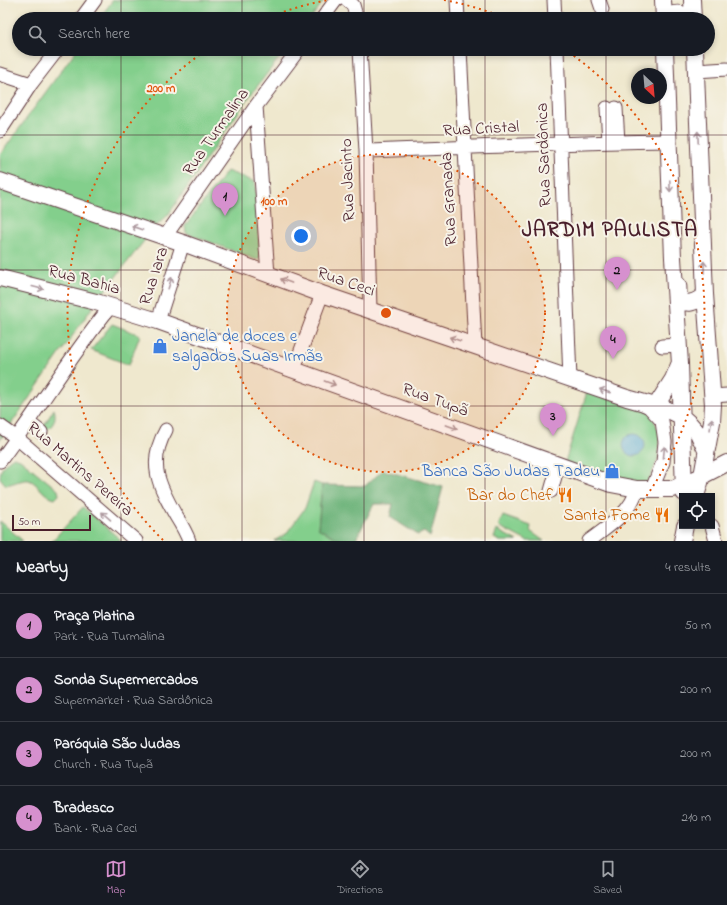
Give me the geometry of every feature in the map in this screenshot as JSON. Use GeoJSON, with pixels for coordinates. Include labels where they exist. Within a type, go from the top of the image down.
{"type":"FeatureCollection","features":[{"type":"Feature","properties":{"kind":"main road"},"geometry":{"type":"LineString","coordinates":[[663,0],[664,12]]}},
{"type":"Feature","properties":{"kind":"main road"},"geometry":{"type":"LineString","coordinates":[[692,0],[692,12]]}},
{"type":"Feature","properties":{"kind":"main road"},"geometry":{"type":"LineString","coordinates":[[665,56],[673,258],[680,364],[684,490]]}},
{"type":"Feature","properties":{"kind":"main road"},"geometry":{"type":"LineString","coordinates":[[695,56],[705,294],[720,396],[712,422],[702,476],[697,493]]}},
{"type":"Feature","properties":{"kind":"main road","name":"Rua Ceci"},"geometry":{"type":"LineString","coordinates":[[0,181],[164,238],[183,243],[322,294],[626,398],[666,409],[681,416]]}},
{"type":"Feature","properties":{"kind":"main road"},"geometry":{"type":"LineString","coordinates":[[673,258],[678,274],[680,296],[684,301],[692,303],[699,300],[705,294]]}},
{"type":"Feature","properties":{"kind":"main road","name":"Rua Bahia"},"geometry":{"type":"LineString","coordinates":[[0,278],[111,306],[158,320]]}},
{"type":"Feature","properties":{"kind":"main road","name":"Rua Tupã"},"geometry":{"type":"LineString","coordinates":[[158,320],[558,466],[612,484],[645,489],[684,490],[702,476],[727,463]]}},
{"type":"Feature","properties":{"kind":"main road"},"geometry":{"type":"LineString","coordinates":[[655,407],[673,379],[680,364]]}},
{"type":"Feature","properties":{"kind":"main road"},"geometry":{"type":"LineString","coordinates":[[681,416],[698,433],[706,450]]}},
{"type":"Feature","properties":{"kind":"main road"},"geometry":{"type":"LineString","coordinates":[[682,541],[684,529]]}},
{"type":"Feature","properties":{"kind":"street"},"geometry":{"type":"LineString","coordinates":[[327,12],[336,0]]}},
{"type":"Feature","properties":{"kind":"street"},"geometry":{"type":"LineString","coordinates":[[347,0],[353,5],[355,12]]}},
{"type":"Feature","properties":{"kind":"street"},"geometry":{"type":"LineString","coordinates":[[458,0],[458,12]]}},
{"type":"Feature","properties":{"kind":"street"},"geometry":{"type":"LineString","coordinates":[[554,0],[555,12]]}},
{"type":"Feature","properties":{"kind":"street"},"geometry":{"type":"LineString","coordinates":[[86,12],[93,1]]}},
{"type":"Feature","properties":{"kind":"street"},"geometry":{"type":"LineString","coordinates":[[0,131],[31,84],[53,56]]}},
{"type":"Feature","properties":{"kind":"street","name":"Rua Turmalina"},"geometry":{"type":"LineString","coordinates":[[164,238],[256,106],[295,56]]}},
{"type":"Feature","properties":{"kind":"street","name":"Rua Jacinto"},"geometry":{"type":"LineString","coordinates":[[360,56],[366,151],[370,310]]}},
{"type":"Feature","properties":{"kind":"street","name":"Rua Granada"},"geometry":{"type":"LineString","coordinates":[[460,56],[475,346]]}},
{"type":"Feature","properties":{"kind":"street","name":"Rua Sardônica"},"geometry":{"type":"LineString","coordinates":[[557,56],[562,143],[570,379]]}},
{"type":"Feature","properties":{"kind":"street"},"geometry":{"type":"LineString","coordinates":[[696,71],[727,69]]}},
{"type":"Feature","properties":{"kind":"street"},"geometry":{"type":"LineString","coordinates":[[0,74],[31,84]]}},
{"type":"Feature","properties":{"kind":"street"},"geometry":{"type":"LineString","coordinates":[[256,106],[268,275]]}},
{"type":"Feature","properties":{"kind":"street"},"geometry":{"type":"LineString","coordinates":[[611,108],[614,142]]}},
{"type":"Feature","properties":{"kind":"street","name":"Rua Cristal"},"geometry":{"type":"LineString","coordinates":[[366,151],[562,143],[669,141]]}},
{"type":"Feature","properties":{"kind":"street","name":"Rua Iara"},"geometry":{"type":"LineString","coordinates":[[158,320],[183,243]]}},
{"type":"Feature","properties":{"kind":"street"},"geometry":{"type":"LineString","coordinates":[[294,369],[322,294]]}},
{"type":"Feature","properties":{"kind":"street"},"geometry":{"type":"LineString","coordinates":[[0,461],[73,366],[111,306]]}},
{"type":"Feature","properties":{"kind":"street"},"geometry":{"type":"LineString","coordinates":[[662,346],[679,345]]}},
{"type":"Feature","properties":{"kind":"street"},"geometry":{"type":"LineString","coordinates":[[589,541],[624,513],[636,497],[645,489],[663,462],[665,442],[662,421],[649,407],[626,398]]}},
{"type":"Feature","properties":{"kind":"street"},"geometry":{"type":"LineString","coordinates":[[29,423],[41,432]]}},
{"type":"Feature","properties":{"kind":"street","name":"Rua Martins Pereira"},"geometry":{"type":"LineString","coordinates":[[0,426],[17,438],[136,541]]}},
{"type":"Feature","properties":{"kind":"street"},"geometry":{"type":"LineString","coordinates":[[166,430],[159,442],[155,462],[158,479],[189,541]]}},
{"type":"Feature","properties":{"kind":"street"},"geometry":{"type":"LineString","coordinates":[[551,490],[558,466]]}},
{"type":"Feature","properties":{"kind":"street"},"geometry":{"type":"LineString","coordinates":[[713,529],[716,541]]}},
{"type":"Feature","properties":{"kind":"green space"},"geometry":{"type":"Polygon","coordinates":[[[113,0],[325,0],[316,12],[104,12],[113,0]]]}},
{"type":"Feature","properties":{"kind":"green space"},"geometry":{"type":"Polygon","coordinates":[[[72,56],[281,56],[246,101],[168,215],[155,227],[96,302],[0,440],[0,155],[72,56]]]}},
{"type":"Feature","properties":{"kind":"green space"},"geometry":{"type":"Polygon","coordinates":[[[227,171],[255,182],[260,258],[257,260],[186,233],[185,226],[227,171]]]}},
{"type":"Feature","properties":{"kind":"green space"},"geometry":{"type":"Polygon","coordinates":[[[112,324],[140,335],[129,365],[91,350],[112,324]]]}},
{"type":"Feature","properties":{"kind":"green space"},"geometry":{"type":"Polygon","coordinates":[[[587,392],[649,410],[660,433],[658,459],[647,484],[631,483],[564,465],[587,392]]]}},
{"type":"Feature","properties":{"kind":"green space"},"geometry":{"type":"Polygon","coordinates":[[[54,409],[54,422],[47,429],[42,429],[54,409]]]}},
{"type":"Feature","properties":{"kind":"green space"},"geometry":{"type":"Polygon","coordinates":[[[14,457],[20,459],[58,490],[59,495],[55,499],[51,498],[29,480],[6,485],[0,478],[1,471],[6,463],[14,457]]]}},
{"type":"Feature","properties":{"kind":"green space"},"geometry":{"type":"Polygon","coordinates":[[[383,470],[443,487],[430,537],[424,532],[418,535],[390,517],[393,504],[374,504],[355,541],[342,541],[318,528],[322,485],[365,486],[383,470]]]}},
{"type":"Feature","properties":{"kind":"green space"},"geometry":{"type":"Polygon","coordinates":[[[314,482],[322,485],[318,528],[342,541],[274,541],[286,534],[305,508],[314,482]]]}},
{"type":"Feature","properties":{"kind":"green space"},"geometry":{"type":"Polygon","coordinates":[[[83,507],[122,541],[52,541],[83,507]]]}},
{"type":"Feature","properties":{"kind":"green space"},"geometry":{"type":"Polygon","coordinates":[[[503,516],[531,526],[530,531],[544,541],[527,541],[498,526],[503,516]]]}},
{"type":"Feature","properties":{"kind":"green space"},"geometry":{"type":"Polygon","coordinates":[[[0,521],[23,541],[0,541],[0,521]]]}},
{"type":"Feature","properties":{"kind":"green space"},"geometry":{"type":"Polygon","coordinates":[[[497,530],[517,541],[500,541],[494,538],[497,530]]]}},
{"type":"Feature","properties":{"kind":"water"},"geometry":{"type":"Polygon","coordinates":[[[634,434],[642,437],[645,445],[642,453],[634,456],[626,453],[623,445],[626,437],[634,434]]]}},
{"type":"Feature","properties":{"kind":"place","name":"Praça Platina"},"geometry":{"type":"Point","coordinates":[225,216]}},
{"type":"Feature","properties":{"kind":"place","name":"Sonda Supermercados"},"geometry":{"type":"Point","coordinates":[617,290]}},
{"type":"Feature","properties":{"kind":"place","name":"Janela de doces e salgados Suas Irmãs"},"geometry":{"type":"Point","coordinates":[160,346]}},
{"type":"Feature","properties":{"kind":"place","name":"Bradesco"},"geometry":{"type":"Point","coordinates":[613,359]}},
{"type":"Feature","properties":{"kind":"place","name":"Paróquia São Judas"},"geometry":{"type":"Point","coordinates":[553,436]}},
{"type":"Feature","properties":{"kind":"place","name":"Banca São Judas Tadeu"},"geometry":{"type":"Point","coordinates":[612,471]}},
{"type":"Feature","properties":{"kind":"place","name":"Bar do Chef"},"geometry":{"type":"Point","coordinates":[565,495]}},
{"type":"Feature","properties":{"kind":"place","name":"Santa Fome"},"geometry":{"type":"Point","coordinates":[662,515]}},
{"type":"Feature","properties":{"kind":"district","name":"JARDIM PAULISTA"},"geometry":{"type":"Point","coordinates":[610,231]}}]}
